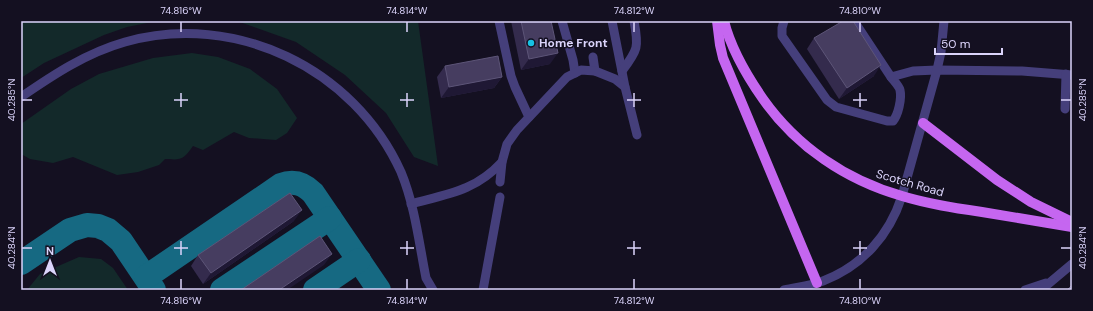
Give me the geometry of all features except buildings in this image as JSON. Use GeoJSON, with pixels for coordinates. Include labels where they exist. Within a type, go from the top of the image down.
{"type":"FeatureCollection","features":[{"type":"Feature","properties":{"kind":"main road"},"geometry":{"type":"LineString","coordinates":[[718,21],[720,46],[723,58],[818,286]]}},
{"type":"Feature","properties":{"kind":"main road","name":"Scotch Road"},"geometry":{"type":"LineString","coordinates":[[724,21],[732,44],[745,70],[766,102],[787,129],[809,148],[838,169],[876,188],[902,196],[945,206],[1072,227]]}},
{"type":"Feature","properties":{"kind":"main road"},"geometry":{"type":"LineString","coordinates":[[923,123],[996,180],[1031,202],[1072,222]]}},
{"type":"Feature","properties":{"kind":"street"},"geometry":{"type":"LineString","coordinates":[[499,21],[511,76],[529,117]]}},
{"type":"Feature","properties":{"kind":"street"},"geometry":{"type":"LineString","coordinates":[[562,21],[573,60],[575,73]]}},
{"type":"Feature","properties":{"kind":"street"},"geometry":{"type":"LineString","coordinates":[[612,21],[625,87],[637,135]]}},
{"type":"Feature","properties":{"kind":"street"},"geometry":{"type":"LineString","coordinates":[[622,71],[632,58],[638,44],[634,21]]}},
{"type":"Feature","properties":{"kind":"street"},"geometry":{"type":"LineString","coordinates":[[784,21],[782,36],[827,100],[836,107],[887,121],[893,121],[896,117],[901,96],[900,89],[854,21]]}},
{"type":"Feature","properties":{"kind":"street"},"geometry":{"type":"LineString","coordinates":[[784,290],[818,286],[837,276],[870,252],[890,225],[896,214],[902,196],[942,52],[944,21]]}},
{"type":"Feature","properties":{"kind":"street"},"geometry":{"type":"LineString","coordinates":[[21,97],[65,68],[86,57],[110,47],[137,39],[170,34],[201,34],[251,43],[276,52],[311,69],[330,82],[348,98],[377,131],[390,151],[401,173],[412,204],[426,278],[433,290]]}},
{"type":"Feature","properties":{"kind":"street"},"geometry":{"type":"LineString","coordinates":[[593,56],[595,71]]}},
{"type":"Feature","properties":{"kind":"street"},"geometry":{"type":"LineString","coordinates":[[500,182],[502,162],[507,144],[517,130],[567,77],[581,70],[595,71],[615,79],[625,87]]}},
{"type":"Feature","properties":{"kind":"street"},"geometry":{"type":"LineString","coordinates":[[891,77],[913,71],[937,70],[1069,74],[1065,109]]}},
{"type":"Feature","properties":{"kind":"street"},"geometry":{"type":"LineString","coordinates":[[412,204],[464,190],[486,178],[502,162]]}},
{"type":"Feature","properties":{"kind":"street"},"geometry":{"type":"LineString","coordinates":[[483,290],[500,197]]}},
{"type":"Feature","properties":{"kind":"street"},"geometry":{"type":"LineString","coordinates":[[1041,290],[1072,264]]}},
{"type":"Feature","properties":{"kind":"street"},"geometry":{"type":"LineString","coordinates":[[1025,290],[1050,282]]}},
{"type":"Feature","properties":{"kind":"green space"},"geometry":{"type":"Polygon","coordinates":[[[21,21],[157,21],[127,27],[104,35],[44,63],[21,78],[21,21]]]}},
{"type":"Feature","properties":{"kind":"green space"},"geometry":{"type":"Polygon","coordinates":[[[237,21],[418,21],[438,166],[414,157],[386,113],[345,75],[296,42],[237,21]]]}},
{"type":"Feature","properties":{"kind":"green space"},"geometry":{"type":"Polygon","coordinates":[[[192,53],[218,57],[250,69],[277,89],[297,118],[287,133],[276,140],[249,138],[234,132],[203,150],[193,146],[182,158],[165,159],[159,165],[138,172],[117,175],[73,157],[53,163],[30,159],[21,154],[21,124],[71,89],[99,74],[153,58],[192,53]]]}},
{"type":"Feature","properties":{"kind":"green space"},"geometry":{"type":"Polygon","coordinates":[[[79,257],[101,259],[113,268],[128,290],[27,290],[40,274],[79,257]]]}},
{"type":"Feature","properties":{"kind":"taxiway"},"geometry":{"type":"LineString","coordinates":[[146,277],[281,185],[294,183],[306,187],[313,193],[379,290]]}},
{"type":"Feature","properties":{"kind":"taxiway"},"geometry":{"type":"LineString","coordinates":[[222,290],[330,218]]}},
{"type":"Feature","properties":{"kind":"taxiway"},"geometry":{"type":"LineString","coordinates":[[21,263],[70,230],[87,225],[98,226],[108,230],[121,241],[154,290]]}},
{"type":"Feature","properties":{"kind":"taxiway"},"geometry":{"type":"LineString","coordinates":[[315,290],[359,260]]}},
{"type":"Feature","properties":{"kind":"place","name":"Home Front"},"geometry":{"type":"Point","coordinates":[531,43]}}]}
